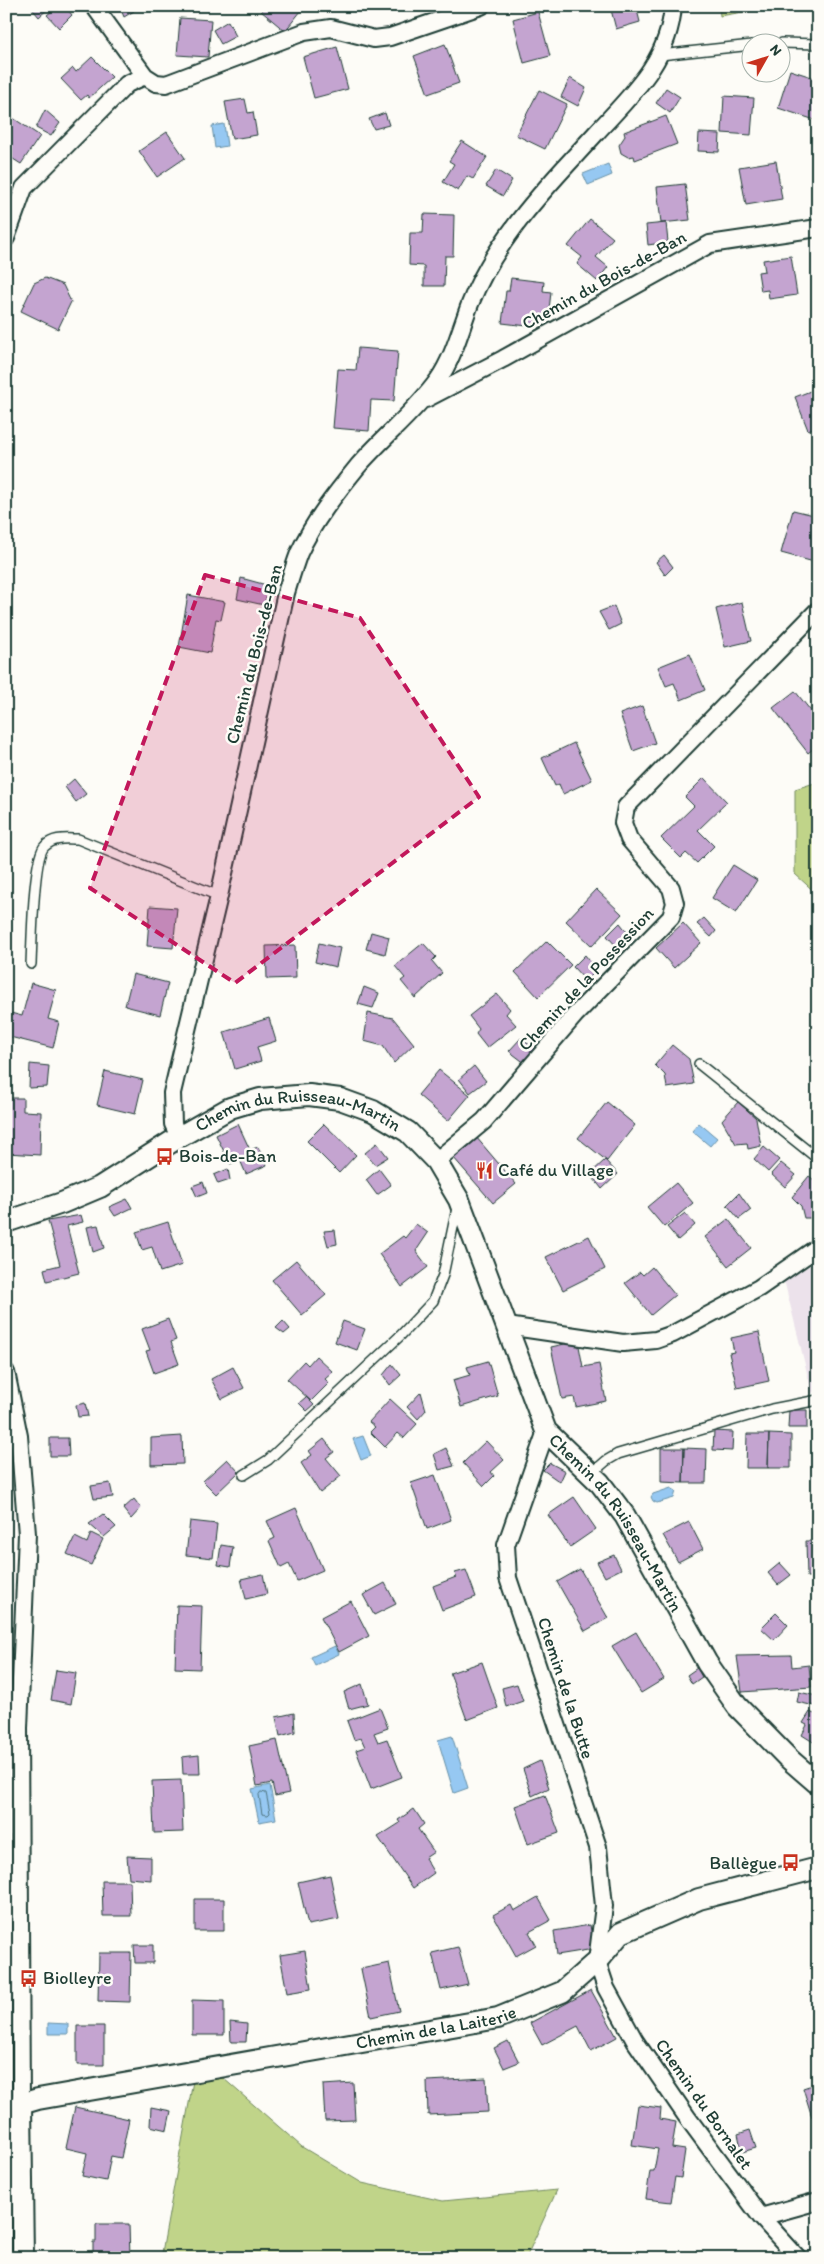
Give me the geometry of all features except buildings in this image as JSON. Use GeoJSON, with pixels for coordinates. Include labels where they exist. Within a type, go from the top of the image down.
{"type":"FeatureCollection","features":[{"type":"Feature","properties":{"kind":"street"},"geometry":{"type":"LineString","coordinates":[[94,6],[145,76],[156,83],[166,84],[304,32],[331,28],[374,39],[390,37],[481,6]]}},
{"type":"Feature","properties":{"kind":"street","name":"Chemin du Bois-de-Ban"},"geometry":{"type":"LineString","coordinates":[[178,1137],[173,1124],[172,1093],[219,896],[286,593],[299,553],[324,510],[359,465],[420,401],[438,379],[453,354],[471,303],[493,257],[539,195],[644,82],[660,55],[669,32],[673,6]]}},
{"type":"Feature","properties":{"kind":"street"},"geometry":{"type":"LineString","coordinates":[[6,238],[24,188],[127,84],[145,76]]}},
{"type":"Feature","properties":{"kind":"street","name":"Chemin du Bois-de-Ban"},"geometry":{"type":"LineString","coordinates":[[420,401],[512,354],[710,244],[818,228]]}},
{"type":"Feature","properties":{"kind":"street","name":"Chemin de la Possession"},"geometry":{"type":"LineString","coordinates":[[436,1161],[484,1121],[575,1015],[671,917],[675,903],[671,888],[629,839],[623,823],[626,807],[818,610]]}},
{"type":"Feature","properties":{"kind":"street","name":"Chemin du Ruisseau-Martin"},"geometry":{"type":"LineString","coordinates":[[6,1222],[62,1203],[100,1187],[178,1137],[230,1108],[260,1099],[309,1095],[340,1099],[373,1111],[408,1132],[436,1161],[459,1200],[546,1431],[590,1474],[625,1516],[720,1684],[737,1706],[788,1758],[818,1784]]}},
{"type":"Feature","properties":{"kind":"street"},"geometry":{"type":"LineString","coordinates":[[507,1326],[623,1343],[656,1340],[673,1334],[759,1288],[818,1247]]}},
{"type":"Feature","properties":{"kind":"street"},"geometry":{"type":"LineString","coordinates":[[6,1372],[19,1436],[27,1534],[19,1728],[14,2105],[23,2258]]}},
{"type":"Feature","properties":{"kind":"street","name":"Chemin de la Butte"},"geometry":{"type":"LineString","coordinates":[[546,1431],[506,1545],[508,1578],[598,1847],[604,1906],[596,1961]]}},
{"type":"Feature","properties":{"kind":"street","name":"Chemin de la Laiterie"},"geometry":{"type":"LineString","coordinates":[[14,2105],[38,2099],[498,2018],[562,1992],[596,1961],[621,1933],[699,1899],[818,1868]]}},
{"type":"Feature","properties":{"kind":"street","name":"Chemin du Bornalet"},"geometry":{"type":"LineString","coordinates":[[596,1961],[606,1988],[635,2041],[687,2117],[761,2217],[798,2258]]}},
{"type":"Feature","properties":{"kind":"street"},"geometry":{"type":"LineString","coordinates":[[761,2217],[818,2201]]}},
{"type":"Feature","properties":{"kind":"lane"},"geometry":{"type":"LineString","coordinates":[[792,43],[818,44]]}},
{"type":"Feature","properties":{"kind":"lane"},"geometry":{"type":"LineString","coordinates":[[660,55],[742,46]]}},
{"type":"Feature","properties":{"kind":"lane"},"geometry":{"type":"LineString","coordinates":[[31,964],[37,863],[44,846],[57,839],[78,839],[219,896]]}},
{"type":"Feature","properties":{"kind":"lane"},"geometry":{"type":"LineString","coordinates":[[699,1064],[818,1159]]}},
{"type":"Feature","properties":{"kind":"lane"},"geometry":{"type":"LineString","coordinates":[[244,1475],[268,1460],[401,1336],[433,1301],[443,1275],[459,1200]]}},
{"type":"Feature","properties":{"kind":"lane"},"geometry":{"type":"LineString","coordinates":[[590,1474],[618,1454],[772,1409],[818,1400]]}},
{"type":"Feature","properties":{"kind":"highlighted area"},"geometry":{"type":"Polygon","coordinates":[[[205,575],[360,618],[479,797],[235,983],[90,888],[205,575]]]}},
{"type":"Feature","properties":{"kind":"shaded area"},"geometry":{"type":"Polygon","coordinates":[[[818,1261],[818,1391],[812,1393],[784,1280],[818,1261]]]}},
{"type":"Feature","properties":{"kind":"green space"},"geometry":{"type":"Polygon","coordinates":[[[719,6],[778,6],[720,16],[719,6]]]}},
{"type":"Feature","properties":{"kind":"green space"},"geometry":{"type":"Polygon","coordinates":[[[818,782],[818,895],[795,874],[795,789],[818,782]]]}},
{"type":"Feature","properties":{"kind":"green space"},"geometry":{"type":"Polygon","coordinates":[[[223,2078],[302,2147],[362,2183],[443,2201],[557,2190],[526,2258],[161,2258],[193,2081],[223,2078]]]}},
{"type":"Feature","properties":{"kind":"water"},"geometry":{"type":"Polygon","coordinates":[[[224,124],[227,146],[215,148],[212,126],[224,124]]]}},
{"type":"Feature","properties":{"kind":"water"},"geometry":{"type":"Polygon","coordinates":[[[608,164],[612,175],[588,185],[583,174],[608,164]]]}},
{"type":"Feature","properties":{"kind":"water"},"geometry":{"type":"Polygon","coordinates":[[[699,1123],[717,1138],[710,1146],[692,1131],[699,1123]]]}},
{"type":"Feature","properties":{"kind":"water"},"geometry":{"type":"Polygon","coordinates":[[[363,1436],[371,1456],[361,1460],[353,1439],[363,1436]]]}},
{"type":"Feature","properties":{"kind":"water"},"geometry":{"type":"Polygon","coordinates":[[[671,1488],[676,1491],[674,1498],[657,1503],[653,1501],[651,1497],[653,1494],[671,1488]]]}},
{"type":"Feature","properties":{"kind":"water"},"geometry":{"type":"Polygon","coordinates":[[[335,1646],[339,1654],[315,1665],[311,1657],[335,1646]]]}},
{"type":"Feature","properties":{"kind":"water"},"geometry":{"type":"Polygon","coordinates":[[[452,1736],[468,1788],[454,1793],[438,1740],[452,1736]]]}},
{"type":"Feature","properties":{"kind":"water"},"geometry":{"type":"Polygon","coordinates":[[[270,1785],[276,1819],[259,1822],[252,1789],[270,1785]]]}},
{"type":"Feature","properties":{"kind":"water"},"geometry":{"type":"Polygon","coordinates":[[[48,2023],[68,2024],[68,2034],[48,2034],[48,2023]]]}},
{"type":"Feature","properties":{"kind":"place","name":"Bois-de-Ban"},"geometry":{"type":"Point","coordinates":[165,1156]}},
{"type":"Feature","properties":{"kind":"place","name":"Café du Village"},"geometry":{"type":"Point","coordinates":[484,1170]}},
{"type":"Feature","properties":{"kind":"place","name":"Ballègue"},"geometry":{"type":"Point","coordinates":[791,1863]}},
{"type":"Feature","properties":{"kind":"place","name":"Biolleyre"},"geometry":{"type":"Point","coordinates":[29,1978]}}]}
